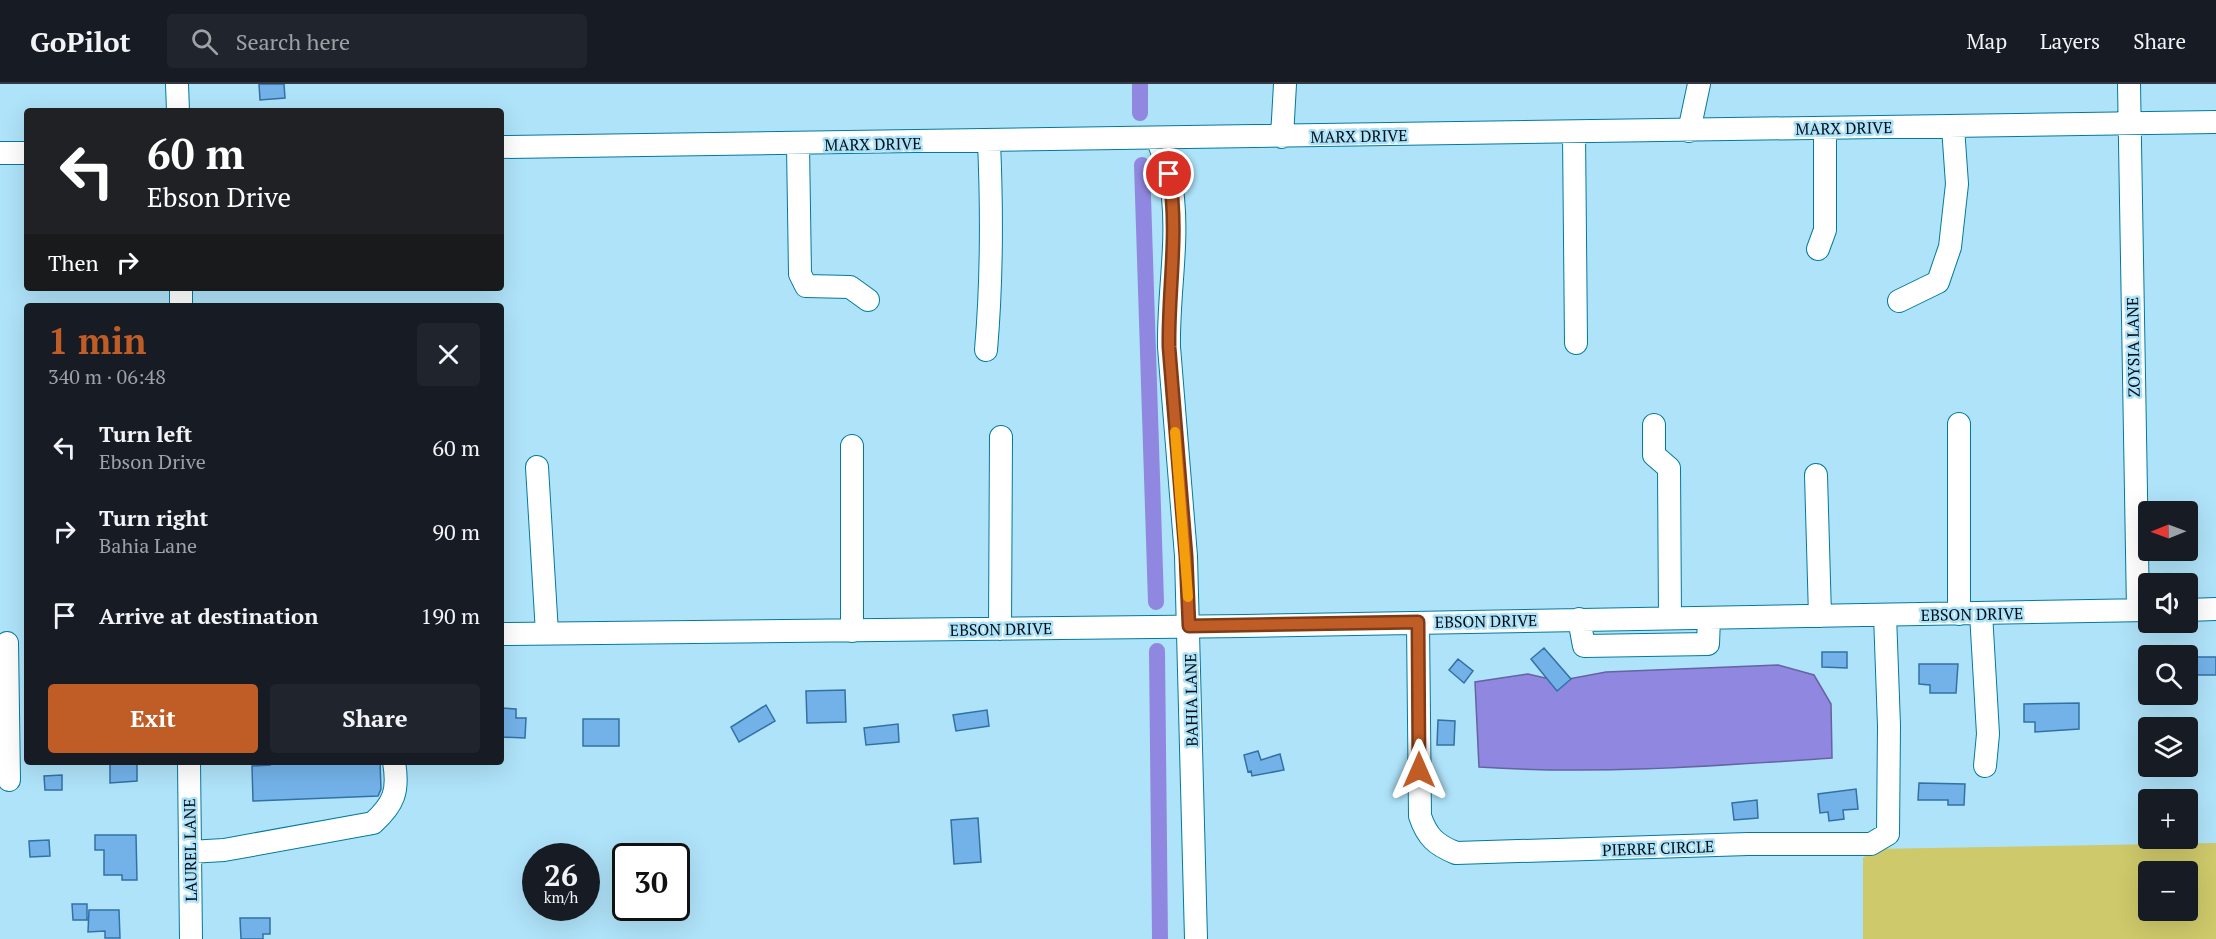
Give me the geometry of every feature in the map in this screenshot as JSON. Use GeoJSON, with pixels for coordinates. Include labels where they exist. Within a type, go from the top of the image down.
{"type":"FeatureCollection","features":[{"type":"Feature","properties":{"kind":"street"},"geometry":{"type":"LineString","coordinates":[[177,84],[178,108]]}},
{"type":"Feature","properties":{"kind":"street"},"geometry":{"type":"LineString","coordinates":[[1282,137],[1285,84]]}},
{"type":"Feature","properties":{"kind":"street"},"geometry":{"type":"LineString","coordinates":[[1689,131],[1699,84]]}},
{"type":"Feature","properties":{"kind":"street","name":"ZOYSIA LANE"},"geometry":{"type":"LineString","coordinates":[[2129,84],[2142,573]]}},
{"type":"Feature","properties":{"kind":"street","name":"MARX DRIVE"},"geometry":{"type":"LineString","coordinates":[[504,147],[798,145],[2216,122]]}},
{"type":"Feature","properties":{"kind":"street"},"geometry":{"type":"LineString","coordinates":[[1899,301],[1938,282],[1950,247],[1957,184],[1953,127]]}},
{"type":"Feature","properties":{"kind":"street"},"geometry":{"type":"LineString","coordinates":[[1818,249],[1826,230],[1825,129]]}},
{"type":"Feature","properties":{"kind":"street"},"geometry":{"type":"LineString","coordinates":[[1574,133],[1576,343]]}},
{"type":"Feature","properties":{"kind":"street","name":"BAHIA LANE"},"geometry":{"type":"LineString","coordinates":[[1158,139],[1169,174],[1173,197],[1174,222],[1168,313],[1169,347],[1186,556],[1196,939]]}},
{"type":"Feature","properties":{"kind":"street"},"geometry":{"type":"LineString","coordinates":[[986,350],[990,300],[992,207],[989,142]]}},
{"type":"Feature","properties":{"kind":"street"},"geometry":{"type":"LineString","coordinates":[[798,145],[800,274],[806,286],[850,286],[868,300]]}},
{"type":"Feature","properties":{"kind":"street"},"geometry":{"type":"LineString","coordinates":[[0,153],[24,153]]}},
{"type":"Feature","properties":{"kind":"street"},"geometry":{"type":"LineString","coordinates":[[1959,424],[1970,614],[1988,734],[1985,766]]}},
{"type":"Feature","properties":{"kind":"street"},"geometry":{"type":"LineString","coordinates":[[1654,425],[1654,455],[1669,468],[1670,618]]}},
{"type":"Feature","properties":{"kind":"street"},"geometry":{"type":"LineString","coordinates":[[1000,629],[1001,437]]}},
{"type":"Feature","properties":{"kind":"street"},"geometry":{"type":"LineString","coordinates":[[852,446],[852,631]]}},
{"type":"Feature","properties":{"kind":"street"},"geometry":{"type":"LineString","coordinates":[[537,467],[547,633]]}},
{"type":"Feature","properties":{"kind":"street"},"geometry":{"type":"LineString","coordinates":[[1816,475],[1820,616]]}},
{"type":"Feature","properties":{"kind":"street"},"geometry":{"type":"LineString","coordinates":[[2198,610],[2216,609]]}},
{"type":"Feature","properties":{"kind":"street","name":"EBSON DRIVE"},"geometry":{"type":"LineString","coordinates":[[504,634],[1000,629],[2138,610]]}},
{"type":"Feature","properties":{"kind":"street","name":"PIERRE CIRCLE"},"geometry":{"type":"LineString","coordinates":[[1418,622],[1420,816],[1426,833],[1439,847],[1456,853],[1478,853],[1748,844],[1871,844],[1888,834],[1889,726],[1885,615]]}},
{"type":"Feature","properties":{"kind":"street"},"geometry":{"type":"LineString","coordinates":[[1579,619],[1584,646],[1708,645],[1709,618]]}},
{"type":"Feature","properties":{"kind":"street"},"geometry":{"type":"LineString","coordinates":[[9,780],[11,643]]}},
{"type":"Feature","properties":{"kind":"street","name":"LAUREL LANE"},"geometry":{"type":"LineString","coordinates":[[189,765],[191,939]]}},
{"type":"Feature","properties":{"kind":"street"},"geometry":{"type":"LineString","coordinates":[[190,852],[224,850],[373,823],[389,809],[396,789],[394,765]]}},
{"type":"Feature","properties":{"kind":"shaded area"},"geometry":{"type":"Polygon","coordinates":[[[1778,665],[1814,675],[1831,704],[1832,758],[1611,770],[1479,767],[1475,682],[1528,674],[1558,681],[1606,672],[1778,665]]]}},
{"type":"Feature","properties":{"kind":"shaded area"},"geometry":{"type":"Polygon","coordinates":[[[2198,843],[2216,843],[2216,939],[1863,939],[1863,858],[1872,849],[2138,844],[2138,849],[2198,849],[2198,843]]]}},
{"type":"Feature","properties":{"kind":"building"},"geometry":{"type":"Polygon","coordinates":[[[259,84],[284,84],[285,98],[260,100],[259,84]]]}},
{"type":"Feature","properties":{"kind":"building"},"geometry":{"type":"Polygon","coordinates":[[[1544,648],[1571,679],[1557,691],[1531,659],[1544,648]]]}},
{"type":"Feature","properties":{"kind":"building"},"geometry":{"type":"Polygon","coordinates":[[[1822,652],[1847,652],[1847,668],[1822,667],[1822,652]]]}},
{"type":"Feature","properties":{"kind":"building"},"geometry":{"type":"Polygon","coordinates":[[[2198,657],[2216,657],[2216,675],[2198,675],[2198,657]]]}},
{"type":"Feature","properties":{"kind":"building"},"geometry":{"type":"Polygon","coordinates":[[[1458,659],[1473,671],[1464,683],[1449,670],[1458,659]]]}},
{"type":"Feature","properties":{"kind":"building"},"geometry":{"type":"Polygon","coordinates":[[[1919,664],[1958,664],[1956,693],[1930,693],[1930,685],[1919,684],[1919,664]]]}},
{"type":"Feature","properties":{"kind":"building"},"geometry":{"type":"Polygon","coordinates":[[[845,690],[846,722],[807,723],[806,691],[845,690]]]}},
{"type":"Feature","properties":{"kind":"building"},"geometry":{"type":"Polygon","coordinates":[[[2079,703],[2079,729],[2035,732],[2035,722],[2024,722],[2024,704],[2079,703]]]}},
{"type":"Feature","properties":{"kind":"building"},"geometry":{"type":"Polygon","coordinates":[[[766,705],[775,721],[739,742],[731,727],[766,705]]]}},
{"type":"Feature","properties":{"kind":"building"},"geometry":{"type":"Polygon","coordinates":[[[504,708],[516,709],[516,718],[526,718],[525,738],[504,737],[504,708]]]}},
{"type":"Feature","properties":{"kind":"building"},"geometry":{"type":"Polygon","coordinates":[[[987,710],[989,726],[956,731],[953,715],[987,710]]]}},
{"type":"Feature","properties":{"kind":"building"},"geometry":{"type":"Polygon","coordinates":[[[583,719],[619,719],[619,746],[583,746],[583,719]]]}},
{"type":"Feature","properties":{"kind":"building"},"geometry":{"type":"Polygon","coordinates":[[[1438,720],[1455,721],[1454,745],[1437,745],[1438,720]]]}},
{"type":"Feature","properties":{"kind":"building"},"geometry":{"type":"Polygon","coordinates":[[[898,724],[899,742],[866,745],[864,728],[898,724]]]}},
{"type":"Feature","properties":{"kind":"building"},"geometry":{"type":"Polygon","coordinates":[[[1258,751],[1261,760],[1280,754],[1284,770],[1252,776],[1251,771],[1248,772],[1244,755],[1258,751]]]}},
{"type":"Feature","properties":{"kind":"building"},"geometry":{"type":"Polygon","coordinates":[[[110,765],[137,765],[137,781],[110,783],[110,765]]]}},
{"type":"Feature","properties":{"kind":"building"},"geometry":{"type":"Polygon","coordinates":[[[380,765],[381,789],[378,796],[253,801],[252,766],[380,765]]]}},
{"type":"Feature","properties":{"kind":"building"},"geometry":{"type":"Polygon","coordinates":[[[62,775],[62,790],[45,790],[44,776],[62,775]]]}},
{"type":"Feature","properties":{"kind":"building"},"geometry":{"type":"Polygon","coordinates":[[[1919,783],[1965,784],[1964,805],[1948,805],[1948,800],[1918,800],[1919,783]]]}},
{"type":"Feature","properties":{"kind":"building"},"geometry":{"type":"Polygon","coordinates":[[[1856,789],[1858,809],[1843,810],[1844,819],[1829,821],[1828,812],[1820,813],[1818,794],[1856,789]]]}},
{"type":"Feature","properties":{"kind":"building"},"geometry":{"type":"Polygon","coordinates":[[[1757,800],[1758,818],[1734,820],[1732,803],[1757,800]]]}},
{"type":"Feature","properties":{"kind":"building"},"geometry":{"type":"Polygon","coordinates":[[[978,818],[981,862],[954,864],[951,820],[978,818]]]}},
{"type":"Feature","properties":{"kind":"building"},"geometry":{"type":"Polygon","coordinates":[[[95,835],[136,835],[137,880],[122,880],[122,875],[104,875],[104,850],[95,850],[95,835]]]}},
{"type":"Feature","properties":{"kind":"building"},"geometry":{"type":"Polygon","coordinates":[[[49,840],[50,856],[30,857],[29,841],[49,840]]]}},
{"type":"Feature","properties":{"kind":"building"},"geometry":{"type":"Polygon","coordinates":[[[72,904],[87,904],[87,920],[73,920],[72,904]]]}},
{"type":"Feature","properties":{"kind":"building"},"geometry":{"type":"Polygon","coordinates":[[[89,910],[119,910],[120,938],[105,938],[105,931],[88,932],[89,910]]]}},
{"type":"Feature","properties":{"kind":"building"},"geometry":{"type":"Polygon","coordinates":[[[240,918],[270,918],[270,934],[263,934],[263,939],[241,939],[240,918]]]}},
{"type":"Feature","properties":{"kind":"waterway"},"geometry":{"type":"LineString","coordinates":[[1140,84],[1140,113]]}},
{"type":"Feature","properties":{"kind":"waterway"},"geometry":{"type":"LineString","coordinates":[[1142,165],[1156,602]]}},
{"type":"Feature","properties":{"kind":"waterway"},"geometry":{"type":"LineString","coordinates":[[1157,651],[1160,939]]}},
{"type":"Feature","properties":{"kind":"slow traffic"},"geometry":{"type":"LineString","coordinates":[[1175,432],[1188,597]]}},
{"type":"Feature","properties":{"kind":"route"},"geometry":{"type":"LineString","coordinates":[[1169,174],[1174,222],[1168,313],[1169,347],[1186,556],[1189,626],[1418,622],[1419,770]]}}]}
